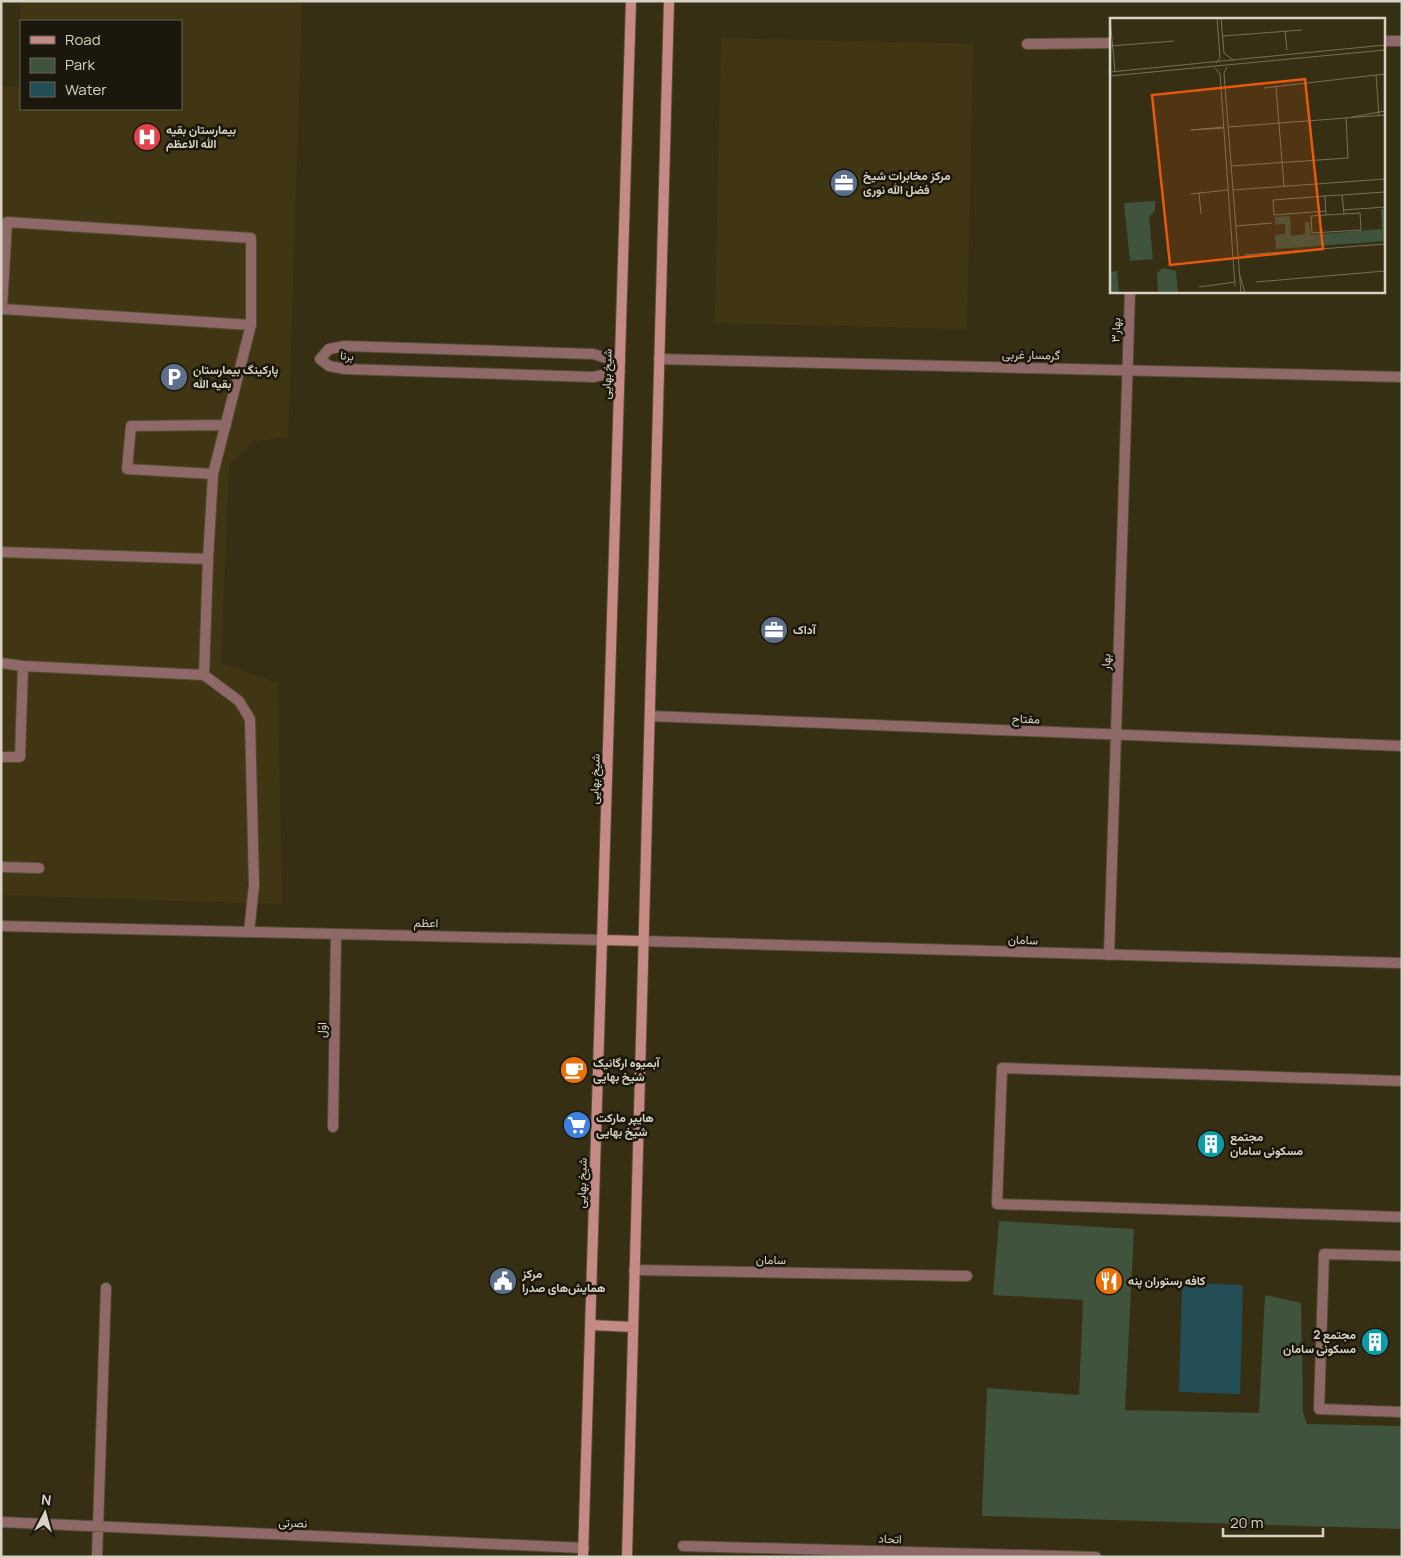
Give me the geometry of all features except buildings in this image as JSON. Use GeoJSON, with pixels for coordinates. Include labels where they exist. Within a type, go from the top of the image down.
{"type":"FeatureCollection","features":[{"type":"Feature","properties":{"kind":"main road","name":"شیخ بهایی"},"geometry":{"type":"LineString","coordinates":[[584,1552],[632,1]]}},
{"type":"Feature","properties":{"kind":"main road"},"geometry":{"type":"LineString","coordinates":[[626,1557],[669,1]]}},
{"type":"Feature","properties":{"kind":"main road"},"geometry":{"type":"LineString","coordinates":[[602,940],[643,940]]}},
{"type":"Feature","properties":{"kind":"main road"},"geometry":{"type":"LineString","coordinates":[[591,1325],[633,1327]]}},
{"type":"Feature","properties":{"kind":"street"},"geometry":{"type":"LineString","coordinates":[[1386,41],[1402,41]]}},
{"type":"Feature","properties":{"kind":"street"},"geometry":{"type":"LineString","coordinates":[[1026,44],[1110,43]]}},
{"type":"Feature","properties":{"kind":"street"},"geometry":{"type":"LineString","coordinates":[[204,674],[213,474],[251,324],[251,238],[7,222],[2,308],[251,324]]}},
{"type":"Feature","properties":{"kind":"street","name":"بهار۳"},"geometry":{"type":"LineString","coordinates":[[1128,370],[1130,292]]}},
{"type":"Feature","properties":{"kind":"street","name":"برنا"},"geometry":{"type":"LineString","coordinates":[[345,346],[593,354],[620,367],[593,377],[345,369],[328,366],[320,359],[330,348],[345,346]]}},
{"type":"Feature","properties":{"kind":"street","name":"گرمسار غربی"},"geometry":{"type":"LineString","coordinates":[[659,358],[1402,377]]}},
{"type":"Feature","properties":{"kind":"street","name":"بهار"},"geometry":{"type":"LineString","coordinates":[[1109,955],[1128,370]]}},
{"type":"Feature","properties":{"kind":"street"},"geometry":{"type":"LineString","coordinates":[[213,474],[127,469],[131,426],[226,425]]}},
{"type":"Feature","properties":{"kind":"street"},"geometry":{"type":"LineString","coordinates":[[1,552],[208,559]]}},
{"type":"Feature","properties":{"kind":"street"},"geometry":{"type":"LineString","coordinates":[[1,663],[23,666],[204,674],[238,701],[250,719],[254,885],[250,932]]}},
{"type":"Feature","properties":{"kind":"street"},"geometry":{"type":"LineString","coordinates":[[1,757],[20,757],[23,666]]}},
{"type":"Feature","properties":{"kind":"street","name":"مفتاح"},"geometry":{"type":"LineString","coordinates":[[650,716],[1402,746]]}},
{"type":"Feature","properties":{"kind":"street"},"geometry":{"type":"LineString","coordinates":[[1,868],[39,868]]}},
{"type":"Feature","properties":{"kind":"street","name":"اعظم"},"geometry":{"type":"LineString","coordinates":[[1,926],[602,940]]}},
{"type":"Feature","properties":{"kind":"street","name":"اوّل"},"geometry":{"type":"LineString","coordinates":[[333,1127],[336,934]]}},
{"type":"Feature","properties":{"kind":"street","name":"سامان"},"geometry":{"type":"LineString","coordinates":[[643,940],[1402,963]]}},
{"type":"Feature","properties":{"kind":"street"},"geometry":{"type":"LineString","coordinates":[[1402,1081],[1002,1068],[997,1204],[1402,1217]]}},
{"type":"Feature","properties":{"kind":"street"},"geometry":{"type":"LineString","coordinates":[[1402,1256],[1324,1254],[1320,1409],[1402,1412]]}},
{"type":"Feature","properties":{"kind":"street","name":"سامان"},"geometry":{"type":"LineString","coordinates":[[634,1270],[967,1276]]}},
{"type":"Feature","properties":{"kind":"street"},"geometry":{"type":"LineString","coordinates":[[97,1557],[106,1288]]}},
{"type":"Feature","properties":{"kind":"street","name":"نصرتی"},"geometry":{"type":"LineString","coordinates":[[1,1522],[584,1552]]}},
{"type":"Feature","properties":{"kind":"street","name":"اتحاد"},"geometry":{"type":"LineString","coordinates":[[683,1546],[1096,1557]]}},
{"type":"Feature","properties":{"kind":"shaded area"},"geometry":{"type":"Polygon","coordinates":[[[20,1],[302,1],[288,437],[254,441],[229,465],[221,663],[278,683],[282,904],[1,895],[1,86],[20,87],[20,110],[182,110],[182,20],[21,20],[20,1]]]}},
{"type":"Feature","properties":{"kind":"shaded area","name":"مرکز مخابرات شیخ فضل الله نوری"},"geometry":{"type":"Polygon","coordinates":[[[721,38],[973,44],[967,329],[715,323],[721,38]]]}},
{"type":"Feature","properties":{"kind":"green space"},"geometry":{"type":"Polygon","coordinates":[[[999,1221],[1134,1229],[1125,1410],[1259,1413],[1265,1295],[1301,1303],[1303,1412],[1307,1424],[1402,1426],[1402,1529],[982,1516],[987,1388],[1079,1395],[1083,1300],[993,1295],[999,1221]]]}},
{"type":"Feature","properties":{"kind":"water"},"geometry":{"type":"Polygon","coordinates":[[[1182,1283],[1243,1285],[1240,1394],[1179,1392],[1182,1283]]]}},
{"type":"Feature","properties":{"kind":"place","name":"بیمارستان بقیه الله الاعظم"},"geometry":{"type":"Point","coordinates":[147,137]}},
{"type":"Feature","properties":{"kind":"place","name":"مرکز مخابرات شیخ فضل الله نوری"},"geometry":{"type":"Point","coordinates":[844,183]}},
{"type":"Feature","properties":{"kind":"place","name":"پارکینگ بیمارستان بقیه الله"},"geometry":{"type":"Point","coordinates":[174,377]}},
{"type":"Feature","properties":{"kind":"place","name":"آداک"},"geometry":{"type":"Point","coordinates":[774,630]}},
{"type":"Feature","properties":{"kind":"place","name":"آبمیوه ارگانیک شیخ بهایی"},"geometry":{"type":"Point","coordinates":[574,1070]}},
{"type":"Feature","properties":{"kind":"place","name":"هایپر مارکت شیخ بهایی"},"geometry":{"type":"Point","coordinates":[577,1125]}},
{"type":"Feature","properties":{"kind":"place","name":"مجتمع مسکونی سامان"},"geometry":{"type":"Point","coordinates":[1211,1144]}},
{"type":"Feature","properties":{"kind":"place","name":"مرکز همایش‌های صدرا"},"geometry":{"type":"Point","coordinates":[503,1281]}},
{"type":"Feature","properties":{"kind":"place","name":"کافه رستوران پنه"},"geometry":{"type":"Point","coordinates":[1109,1281]}},
{"type":"Feature","properties":{"kind":"place","name":"2 مجتمع مسکونی سامان"},"geometry":{"type":"Point","coordinates":[1375,1342]}}]}
